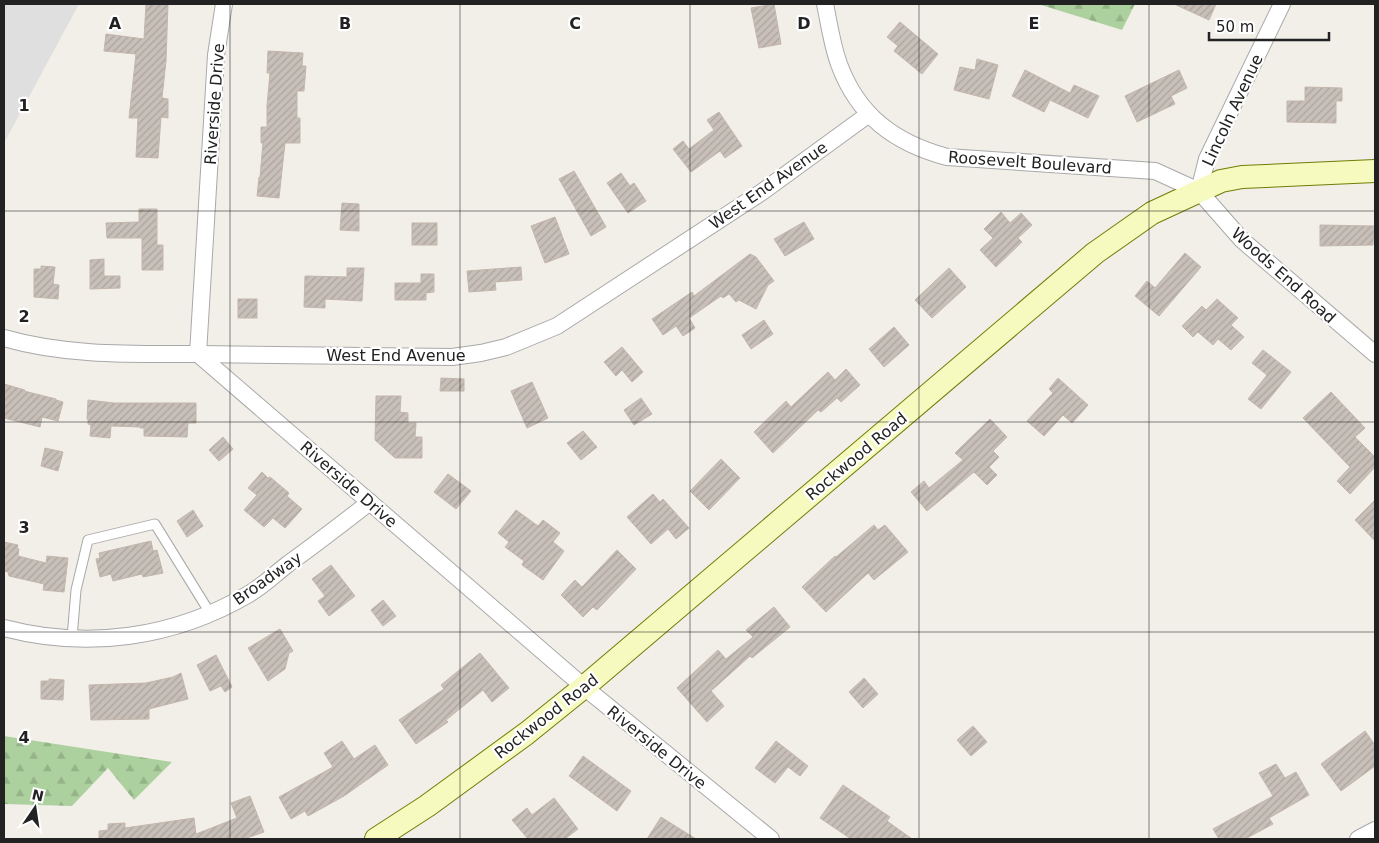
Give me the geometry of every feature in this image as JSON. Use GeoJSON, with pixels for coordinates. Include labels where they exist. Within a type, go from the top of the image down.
{"type":"FeatureCollection","features":[{"type":"Feature","properties":{"kind":"street","name":"Riverside Drive"},"geometry":{"type":"LineString","coordinates":[[224,4],[216,55],[198,354],[584,687],[771,839]]}},
{"type":"Feature","properties":{"kind":"street","name":"Roosevelt Boulevard"},"geometry":{"type":"LineString","coordinates":[[825,4],[838,62],[847,82],[858,101],[869,114],[886,130],[904,142],[925,151],[947,157],[1154,170],[1199,191]]}},
{"type":"Feature","properties":{"kind":"street","name":"Lincoln Avenue"},"geometry":{"type":"LineString","coordinates":[[1199,191],[1207,159],[1282,4]]}},
{"type":"Feature","properties":{"kind":"street","name":"West End Avenue"},"geometry":{"type":"LineString","coordinates":[[4,338],[27,345],[60,350],[122,353],[452,357],[506,347],[557,326],[762,192],[869,114]]}},
{"type":"Feature","properties":{"kind":"street","name":"Rockwood Road"},"geometry":{"type":"LineString","coordinates":[[376,839],[427,806],[496,756],[584,687],[1096,253],[1152,213],[1221,182],[1242,177],[1375,171]]}},
{"type":"Feature","properties":{"kind":"street","name":"Woods End Road"},"geometry":{"type":"LineString","coordinates":[[1199,191],[1242,240],[1375,354]]}},
{"type":"Feature","properties":{"kind":"street","name":"Broadway"},"geometry":{"type":"LineString","coordinates":[[4,628],[22,633],[91,639],[128,637],[164,630],[210,613],[251,593],[370,502]]}},
{"type":"Feature","properties":{"kind":"street"},"geometry":{"type":"LineString","coordinates":[[1358,839],[1375,830]]}},
{"type":"Feature","properties":{"kind":"lane"},"geometry":{"type":"LineString","coordinates":[[72,638],[76,590],[88,540],[155,524],[210,613]]}},
{"type":"Feature","properties":{"kind":"shaded area"},"geometry":{"type":"Polygon","coordinates":[[[4,4],[79,4],[4,143],[4,4]]]}},
{"type":"Feature","properties":{"kind":"green space"},"geometry":{"type":"Polygon","coordinates":[[[1038,4],[1135,4],[1122,30],[1038,4]]]}},
{"type":"Feature","properties":{"kind":"green space"},"geometry":{"type":"Polygon","coordinates":[[[4,736],[172,762],[134,800],[108,768],[72,806],[4,804],[4,736]]]}},
{"type":"Feature","properties":{"kind":"building"},"geometry":{"type":"Polygon","coordinates":[[[146,4],[168,4],[166,61],[162,98],[168,99],[168,118],[161,117],[158,158],[136,157],[138,118],[129,118],[136,54],[104,51],[106,34],[144,39],[146,4]]]}},
{"type":"Feature","properties":{"kind":"building"},"geometry":{"type":"Polygon","coordinates":[[[774,4],[781,44],[759,48],[751,8],[774,4]]]}},
{"type":"Feature","properties":{"kind":"building"},"geometry":{"type":"Polygon","coordinates":[[[1174,4],[1216,4],[1209,20],[1174,4]]]}},
{"type":"Feature","properties":{"kind":"building"},"geometry":{"type":"Polygon","coordinates":[[[900,22],[938,54],[922,74],[894,51],[898,46],[887,37],[900,22]]]}},
{"type":"Feature","properties":{"kind":"building"},"geometry":{"type":"Polygon","coordinates":[[[268,51],[303,53],[302,66],[306,66],[304,91],[297,91],[297,118],[300,118],[300,143],[285,143],[279,198],[257,196],[263,143],[261,143],[261,127],[267,127],[270,73],[267,73],[268,51]]]}},
{"type":"Feature","properties":{"kind":"building"},"geometry":{"type":"Polygon","coordinates":[[[977,59],[998,65],[989,99],[954,90],[960,67],[975,70],[977,59]]]}},
{"type":"Feature","properties":{"kind":"building"},"geometry":{"type":"Polygon","coordinates":[[[1025,70],[1070,93],[1074,85],[1099,96],[1088,118],[1050,100],[1044,112],[1012,96],[1025,70]]]}},
{"type":"Feature","properties":{"kind":"building"},"geometry":{"type":"Polygon","coordinates":[[[1179,70],[1187,88],[1171,96],[1175,104],[1137,122],[1125,96],[1179,70]]]}},
{"type":"Feature","properties":{"kind":"building"},"geometry":{"type":"Polygon","coordinates":[[[1305,87],[1342,88],[1342,101],[1336,101],[1336,123],[1287,122],[1287,101],[1305,101],[1305,87]]]}},
{"type":"Feature","properties":{"kind":"building"},"geometry":{"type":"Polygon","coordinates":[[[719,112],[742,146],[725,158],[720,151],[691,172],[673,149],[683,141],[689,149],[714,130],[707,120],[719,112]]]}},
{"type":"Feature","properties":{"kind":"building"},"geometry":{"type":"Polygon","coordinates":[[[574,171],[606,227],[591,236],[559,179],[574,171]]]}},
{"type":"Feature","properties":{"kind":"building"},"geometry":{"type":"Polygon","coordinates":[[[621,173],[630,186],[634,183],[646,201],[628,213],[607,183],[621,173]]]}},
{"type":"Feature","properties":{"kind":"building"},"geometry":{"type":"Polygon","coordinates":[[[342,203],[359,204],[359,231],[340,230],[342,203]]]}},
{"type":"Feature","properties":{"kind":"building"},"geometry":{"type":"Polygon","coordinates":[[[139,209],[157,209],[157,245],[163,245],[163,270],[142,270],[142,238],[107,238],[106,223],[139,222],[139,209]]]}},
{"type":"Feature","properties":{"kind":"building"},"geometry":{"type":"Polygon","coordinates":[[[1001,212],[1010,223],[1021,213],[1032,225],[1018,238],[1022,242],[996,267],[980,250],[993,238],[984,229],[1001,212]]]}},
{"type":"Feature","properties":{"kind":"building"},"geometry":{"type":"Polygon","coordinates":[[[555,217],[569,254],[545,263],[531,226],[555,217]]]}},
{"type":"Feature","properties":{"kind":"building"},"geometry":{"type":"Polygon","coordinates":[[[804,222],[814,239],[785,256],[774,239],[804,222]]]}},
{"type":"Feature","properties":{"kind":"building"},"geometry":{"type":"Polygon","coordinates":[[[412,223],[437,223],[437,245],[412,245],[412,223]]]}},
{"type":"Feature","properties":{"kind":"building"},"geometry":{"type":"Polygon","coordinates":[[[1320,225],[1374,226],[1373,245],[1320,246],[1320,225]]]}},
{"type":"Feature","properties":{"kind":"building"},"geometry":{"type":"Polygon","coordinates":[[[1185,253],[1201,267],[1159,316],[1135,296],[1147,281],[1155,288],[1185,253]]]}},
{"type":"Feature","properties":{"kind":"building"},"geometry":{"type":"Polygon","coordinates":[[[750,254],[756,257],[774,281],[768,285],[756,309],[739,300],[736,302],[729,294],[723,298],[721,296],[689,318],[695,328],[683,336],[676,326],[663,335],[652,319],[692,292],[694,296],[750,254]]]}},
{"type":"Feature","properties":{"kind":"building"},"geometry":{"type":"Polygon","coordinates":[[[104,259],[104,276],[120,276],[120,288],[90,289],[90,260],[104,259]]]}},
{"type":"Feature","properties":{"kind":"building"},"geometry":{"type":"Polygon","coordinates":[[[41,266],[55,267],[53,284],[59,285],[58,299],[34,297],[34,269],[41,269],[41,266]]]}},
{"type":"Feature","properties":{"kind":"building"},"geometry":{"type":"Polygon","coordinates":[[[521,267],[522,280],[495,282],[496,290],[469,292],[467,271],[521,267]]]}},
{"type":"Feature","properties":{"kind":"building"},"geometry":{"type":"Polygon","coordinates":[[[347,268],[364,268],[362,301],[325,299],[325,308],[304,307],[305,276],[347,277],[347,268]]]}},
{"type":"Feature","properties":{"kind":"building"},"geometry":{"type":"Polygon","coordinates":[[[949,268],[966,287],[932,318],[915,300],[949,268]]]}},
{"type":"Feature","properties":{"kind":"building"},"geometry":{"type":"Polygon","coordinates":[[[421,274],[434,274],[434,292],[426,293],[426,300],[395,300],[395,283],[421,283],[421,274]]]}},
{"type":"Feature","properties":{"kind":"building"},"geometry":{"type":"Polygon","coordinates":[[[238,299],[257,299],[257,318],[238,318],[238,299]]]}},
{"type":"Feature","properties":{"kind":"building"},"geometry":{"type":"Polygon","coordinates":[[[1217,299],[1238,318],[1231,325],[1244,337],[1231,350],[1218,339],[1213,345],[1198,332],[1193,337],[1182,326],[1202,306],[1206,310],[1217,299]]]}},
{"type":"Feature","properties":{"kind":"building"},"geometry":{"type":"Polygon","coordinates":[[[764,320],[773,334],[751,349],[742,335],[764,320]]]}},
{"type":"Feature","properties":{"kind":"building"},"geometry":{"type":"Polygon","coordinates":[[[894,327],[909,345],[884,367],[869,349],[894,327]]]}},
{"type":"Feature","properties":{"kind":"building"},"geometry":{"type":"Polygon","coordinates":[[[622,347],[643,372],[632,382],[622,370],[616,376],[604,362],[622,347]]]}},
{"type":"Feature","properties":{"kind":"building"},"geometry":{"type":"Polygon","coordinates":[[[1263,350],[1291,372],[1261,409],[1248,399],[1267,375],[1252,363],[1263,350]]]}},
{"type":"Feature","properties":{"kind":"building"},"geometry":{"type":"Polygon","coordinates":[[[846,369],[860,385],[841,402],[837,398],[821,412],[818,410],[773,453],[754,432],[786,401],[791,407],[828,372],[835,380],[846,369]]]}},
{"type":"Feature","properties":{"kind":"building"},"geometry":{"type":"Polygon","coordinates":[[[441,378],[464,379],[464,391],[440,391],[441,378]]]}},
{"type":"Feature","properties":{"kind":"building"},"geometry":{"type":"Polygon","coordinates":[[[1058,378],[1088,405],[1072,423],[1063,415],[1044,436],[1027,421],[1053,393],[1049,389],[1058,378]]]}},
{"type":"Feature","properties":{"kind":"building"},"geometry":{"type":"Polygon","coordinates":[[[532,382],[548,418],[527,428],[511,391],[532,382]]]}},
{"type":"Feature","properties":{"kind":"building"},"geometry":{"type":"Polygon","coordinates":[[[4,384],[63,402],[58,421],[42,417],[40,427],[4,418],[4,384]]]}},
{"type":"Feature","properties":{"kind":"building"},"geometry":{"type":"Polygon","coordinates":[[[1331,392],[1365,428],[1355,437],[1375,457],[1375,467],[1350,494],[1337,481],[1350,467],[1303,418],[1331,392]]]}},
{"type":"Feature","properties":{"kind":"building"},"geometry":{"type":"Polygon","coordinates":[[[376,396],[401,396],[400,412],[408,413],[408,423],[416,423],[415,437],[422,437],[422,458],[395,458],[375,440],[376,396]]]}},
{"type":"Feature","properties":{"kind":"building"},"geometry":{"type":"Polygon","coordinates":[[[641,398],[652,414],[634,425],[624,410],[641,398]]]}},
{"type":"Feature","properties":{"kind":"building"},"geometry":{"type":"Polygon","coordinates":[[[88,400],[114,403],[196,403],[196,423],[188,423],[187,437],[144,436],[144,428],[111,426],[110,438],[90,436],[91,425],[88,424],[87,419],[88,400]]]}},
{"type":"Feature","properties":{"kind":"building"},"geometry":{"type":"Polygon","coordinates":[[[990,419],[1007,437],[993,451],[999,457],[989,467],[997,475],[987,485],[974,472],[927,511],[911,492],[924,481],[929,488],[963,460],[955,453],[990,419]]]}},
{"type":"Feature","properties":{"kind":"building"},"geometry":{"type":"Polygon","coordinates":[[[583,431],[597,447],[581,460],[567,443],[583,431]]]}},
{"type":"Feature","properties":{"kind":"building"},"geometry":{"type":"Polygon","coordinates":[[[223,437],[233,449],[219,461],[209,450],[223,437]]]}},
{"type":"Feature","properties":{"kind":"building"},"geometry":{"type":"Polygon","coordinates":[[[45,448],[63,452],[58,471],[41,466],[45,448]]]}},
{"type":"Feature","properties":{"kind":"building"},"geometry":{"type":"Polygon","coordinates":[[[721,459],[740,478],[709,510],[690,491],[721,459]]]}},
{"type":"Feature","properties":{"kind":"building"},"geometry":{"type":"Polygon","coordinates":[[[262,472],[289,493],[287,496],[302,509],[285,528],[273,518],[264,527],[244,510],[257,495],[248,488],[262,472]]]}},
{"type":"Feature","properties":{"kind":"building"},"geometry":{"type":"Polygon","coordinates":[[[448,474],[471,491],[456,509],[434,492],[448,474]]]}},
{"type":"Feature","properties":{"kind":"building"},"geometry":{"type":"Polygon","coordinates":[[[653,494],[660,502],[663,499],[689,528],[676,539],[668,529],[651,544],[627,517],[653,494]]]}},
{"type":"Feature","properties":{"kind":"building"},"geometry":{"type":"Polygon","coordinates":[[[1375,500],[1375,541],[1355,520],[1375,500]]]}},
{"type":"Feature","properties":{"kind":"building"},"geometry":{"type":"Polygon","coordinates":[[[193,510],[203,526],[187,537],[177,521],[193,510]]]}},
{"type":"Feature","properties":{"kind":"building"},"geometry":{"type":"Polygon","coordinates":[[[516,510],[538,526],[543,520],[560,533],[553,542],[564,551],[543,580],[522,565],[524,561],[505,547],[509,542],[498,533],[516,510]]]}},
{"type":"Feature","properties":{"kind":"building"},"geometry":{"type":"Polygon","coordinates":[[[874,525],[878,530],[885,525],[908,552],[874,580],[868,573],[826,612],[802,587],[835,556],[874,525]]]}},
{"type":"Feature","properties":{"kind":"building"},"geometry":{"type":"Polygon","coordinates":[[[151,541],[153,551],[157,550],[163,573],[143,577],[142,574],[113,581],[111,574],[100,577],[96,559],[100,558],[99,553],[151,541]]]}},
{"type":"Feature","properties":{"kind":"building"},"geometry":{"type":"Polygon","coordinates":[[[4,542],[18,545],[18,556],[46,563],[47,556],[68,558],[64,592],[43,590],[44,584],[9,576],[8,572],[4,571],[4,542]]]}},
{"type":"Feature","properties":{"kind":"building"},"geometry":{"type":"Polygon","coordinates":[[[617,550],[636,569],[597,610],[593,607],[583,617],[561,595],[575,580],[582,587],[617,550]]]}},
{"type":"Feature","properties":{"kind":"building"},"geometry":{"type":"Polygon","coordinates":[[[331,565],[355,596],[329,616],[318,601],[325,596],[312,579],[331,565]]]}},
{"type":"Feature","properties":{"kind":"building"},"geometry":{"type":"Polygon","coordinates":[[[383,600],[396,616],[383,626],[371,610],[383,600]]]}},
{"type":"Feature","properties":{"kind":"building"},"geometry":{"type":"Polygon","coordinates":[[[774,607],[790,627],[752,658],[750,656],[711,691],[724,706],[707,722],[677,688],[718,650],[726,659],[753,637],[746,630],[774,607]]]}},
{"type":"Feature","properties":{"kind":"building"},"geometry":{"type":"Polygon","coordinates":[[[280,629],[293,651],[289,653],[285,669],[268,681],[248,648],[280,629]]]}},
{"type":"Feature","properties":{"kind":"building"},"geometry":{"type":"Polygon","coordinates":[[[480,653],[509,688],[492,702],[483,690],[446,720],[448,722],[416,744],[399,720],[444,689],[441,685],[480,653]]]}},
{"type":"Feature","properties":{"kind":"building"},"geometry":{"type":"Polygon","coordinates":[[[216,655],[232,687],[225,692],[221,686],[210,691],[197,665],[216,655]]]}},
{"type":"Feature","properties":{"kind":"building"},"geometry":{"type":"Polygon","coordinates":[[[181,673],[188,699],[149,709],[149,719],[91,720],[89,685],[146,683],[173,677],[181,673]]]}},
{"type":"Feature","properties":{"kind":"building"},"geometry":{"type":"Polygon","coordinates":[[[864,678],[878,694],[863,708],[849,692],[864,678]]]}},
{"type":"Feature","properties":{"kind":"building"},"geometry":{"type":"Polygon","coordinates":[[[49,679],[64,680],[63,700],[41,699],[41,681],[49,681],[49,679]]]}},
{"type":"Feature","properties":{"kind":"building"},"geometry":{"type":"Polygon","coordinates":[[[973,726],[987,742],[971,756],[957,740],[973,726]]]}},
{"type":"Feature","properties":{"kind":"building"},"geometry":{"type":"Polygon","coordinates":[[[1365,731],[1375,745],[1375,766],[1341,791],[1321,764],[1365,731]]]}},
{"type":"Feature","properties":{"kind":"building"},"geometry":{"type":"Polygon","coordinates":[[[342,741],[354,759],[375,745],[388,765],[344,796],[308,816],[305,811],[291,819],[279,797],[333,767],[324,753],[342,741]]]}},
{"type":"Feature","properties":{"kind":"building"},"geometry":{"type":"Polygon","coordinates":[[[776,741],[808,766],[800,776],[788,767],[775,783],[755,768],[776,741]]]}},
{"type":"Feature","properties":{"kind":"building"},"geometry":{"type":"Polygon","coordinates":[[[583,756],[631,791],[617,811],[569,776],[583,756]]]}},
{"type":"Feature","properties":{"kind":"building"},"geometry":{"type":"Polygon","coordinates":[[[1276,764],[1285,778],[1296,772],[1309,795],[1269,818],[1273,824],[1245,839],[1219,839],[1213,829],[1273,796],[1259,773],[1276,764]]]}},
{"type":"Feature","properties":{"kind":"building"},"geometry":{"type":"Polygon","coordinates":[[[843,785],[890,817],[887,821],[912,839],[851,839],[820,818],[843,785]]]}},
{"type":"Feature","properties":{"kind":"building"},"geometry":{"type":"Polygon","coordinates":[[[250,796],[264,832],[244,839],[99,839],[99,831],[108,830],[108,824],[125,823],[125,828],[194,818],[196,834],[237,818],[231,803],[250,796]]]}},
{"type":"Feature","properties":{"kind":"building"},"geometry":{"type":"Polygon","coordinates":[[[554,798],[578,829],[565,839],[528,839],[512,820],[527,808],[532,815],[554,798]]]}},
{"type":"Feature","properties":{"kind":"building"},"geometry":{"type":"Polygon","coordinates":[[[661,817],[696,839],[647,839],[661,817]]]}}]}
